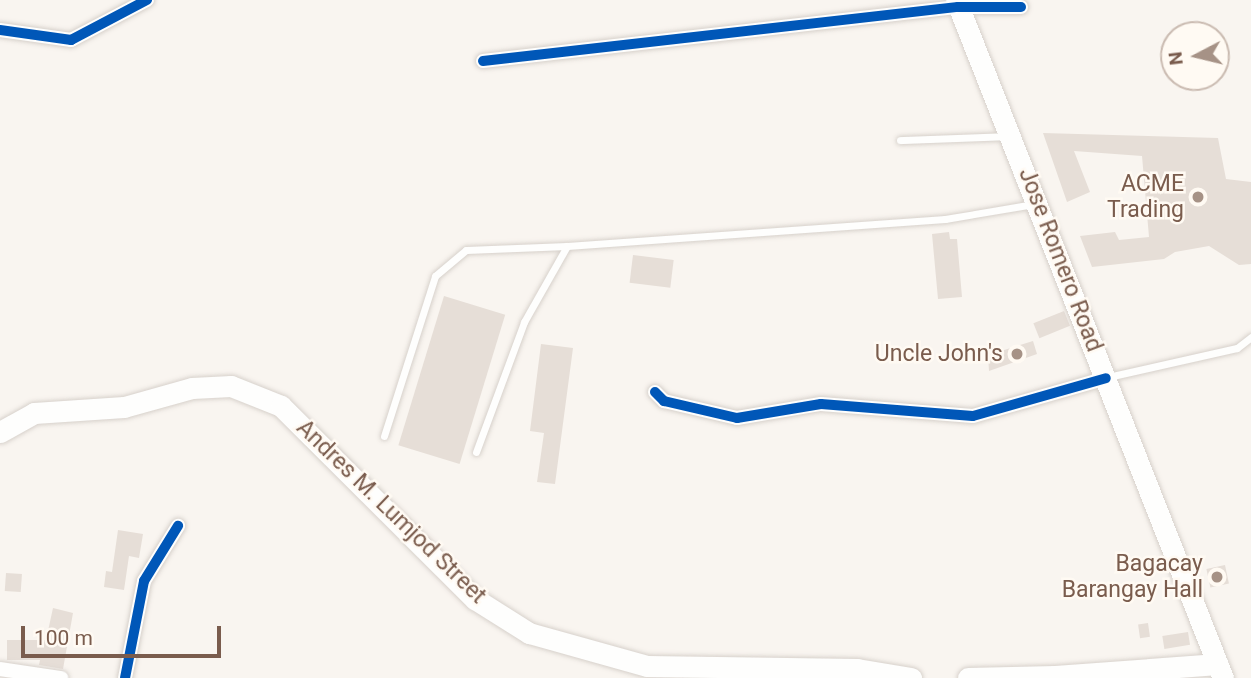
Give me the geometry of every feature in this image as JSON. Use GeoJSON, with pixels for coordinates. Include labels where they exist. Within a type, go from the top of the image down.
{"type":"FeatureCollection","features":[{"type":"Feature","properties":{"kind":"main road","name":"Jose Romero Road"},"geometry":{"type":"LineString","coordinates":[[957,3],[1039,204],[1220,671]]}},
{"type":"Feature","properties":{"kind":"main road","name":"Andres M. Lumjod Street"},"geometry":{"type":"LineString","coordinates":[[0,432],[34,413],[124,407],[192,388],[231,386],[281,406],[475,600],[529,633],[647,666],[857,669],[911,678]]}},
{"type":"Feature","properties":{"kind":"main road"},"geometry":{"type":"LineString","coordinates":[[968,678],[1220,671]]}},
{"type":"Feature","properties":{"kind":"street"},"geometry":{"type":"LineString","coordinates":[[0,30],[71,40],[147,0]]}},
{"type":"Feature","properties":{"kind":"street"},"geometry":{"type":"LineString","coordinates":[[483,61],[957,3],[1021,7]]}},
{"type":"Feature","properties":{"kind":"street"},"geometry":{"type":"LineString","coordinates":[[656,392],[664,401],[737,418],[821,404],[973,416],[1106,378]]}},
{"type":"Feature","properties":{"kind":"street"},"geometry":{"type":"LineString","coordinates":[[125,678],[144,582],[178,526]]}},
{"type":"Feature","properties":{"kind":"street"},"geometry":{"type":"LineString","coordinates":[[0,669],[61,678]]}},
{"type":"Feature","properties":{"kind":"lane"},"geometry":{"type":"LineString","coordinates":[[900,140],[1011,136]]}},
{"type":"Feature","properties":{"kind":"lane"},"geometry":{"type":"LineString","coordinates":[[384,436],[435,276],[466,250],[567,246],[945,219],[1039,204]]}},
{"type":"Feature","properties":{"kind":"lane"},"geometry":{"type":"LineString","coordinates":[[476,452],[524,322],[567,246]]}},
{"type":"Feature","properties":{"kind":"lane"},"geometry":{"type":"LineString","coordinates":[[1106,378],[1237,348],[1251,337]]}},
{"type":"Feature","properties":{"kind":"building","name":"ACME Trading"},"geometry":{"type":"Polygon","coordinates":[[[1043,133],[1218,138],[1226,179],[1251,182],[1251,264],[1239,265],[1209,246],[1175,252],[1164,259],[1092,267],[1080,236],[1115,232],[1119,240],[1149,237],[1142,156],[1074,151],[1090,192],[1067,202],[1043,133]]]}},
{"type":"Feature","properties":{"kind":"building"},"geometry":{"type":"Polygon","coordinates":[[[949,232],[950,239],[957,239],[962,297],[938,299],[932,234],[949,232]]]}},
{"type":"Feature","properties":{"kind":"building"},"geometry":{"type":"Polygon","coordinates":[[[633,255],[674,260],[670,288],[630,283],[633,255]]]}},
{"type":"Feature","properties":{"kind":"building"},"geometry":{"type":"Polygon","coordinates":[[[444,296],[505,315],[460,464],[398,445],[444,296]]]}},
{"type":"Feature","properties":{"kind":"building"},"geometry":{"type":"Polygon","coordinates":[[[1064,311],[1070,326],[1039,338],[1033,323],[1064,311]]]}},
{"type":"Feature","properties":{"kind":"building"},"geometry":{"type":"Polygon","coordinates":[[[1033,341],[1037,354],[989,371],[988,355],[1033,341]]]}},
{"type":"Feature","properties":{"kind":"building"},"geometry":{"type":"Polygon","coordinates":[[[541,344],[573,348],[555,484],[537,482],[544,433],[530,431],[541,344]]]}},
{"type":"Feature","properties":{"kind":"building"},"geometry":{"type":"Polygon","coordinates":[[[118,530],[143,534],[139,558],[129,556],[124,590],[104,587],[106,571],[112,572],[118,530]]]}},
{"type":"Feature","properties":{"kind":"building","name":"Bagacay Barangay Hall"},"geometry":{"type":"Polygon","coordinates":[[[1225,565],[1229,584],[1210,588],[1206,569],[1225,565]]]}},
{"type":"Feature","properties":{"kind":"building"},"geometry":{"type":"Polygon","coordinates":[[[6,573],[22,574],[21,592],[5,591],[6,573]]]}},
{"type":"Feature","properties":{"kind":"building"},"geometry":{"type":"Polygon","coordinates":[[[53,608],[73,613],[63,669],[39,665],[40,660],[7,660],[7,640],[46,640],[53,608]]]}},
{"type":"Feature","properties":{"kind":"building"},"geometry":{"type":"Polygon","coordinates":[[[1148,623],[1150,637],[1140,638],[1138,624],[1148,623]]]}},
{"type":"Feature","properties":{"kind":"building"},"geometry":{"type":"Polygon","coordinates":[[[1188,632],[1190,645],[1164,649],[1162,636],[1188,632]]]}},
{"type":"Feature","properties":{"kind":"cycle path"},"geometry":{"type":"LineString","coordinates":[[0,30],[71,40],[147,0]]}},
{"type":"Feature","properties":{"kind":"cycle path"},"geometry":{"type":"LineString","coordinates":[[483,61],[958,7],[1021,7]]}},
{"type":"Feature","properties":{"kind":"cycle path"},"geometry":{"type":"LineString","coordinates":[[655,392],[664,401],[737,418],[821,404],[973,416],[1106,378]]}},
{"type":"Feature","properties":{"kind":"cycle path"},"geometry":{"type":"LineString","coordinates":[[125,678],[144,581],[178,526]]}},
{"type":"Feature","properties":{"kind":"place","name":"ACME Trading"},"geometry":{"type":"Point","coordinates":[1198,197]}},
{"type":"Feature","properties":{"kind":"place","name":"Uncle John's"},"geometry":{"type":"Point","coordinates":[1017,354]}},
{"type":"Feature","properties":{"kind":"place","name":"Bagacay Barangay Hall"},"geometry":{"type":"Point","coordinates":[1217,577]}}]}
